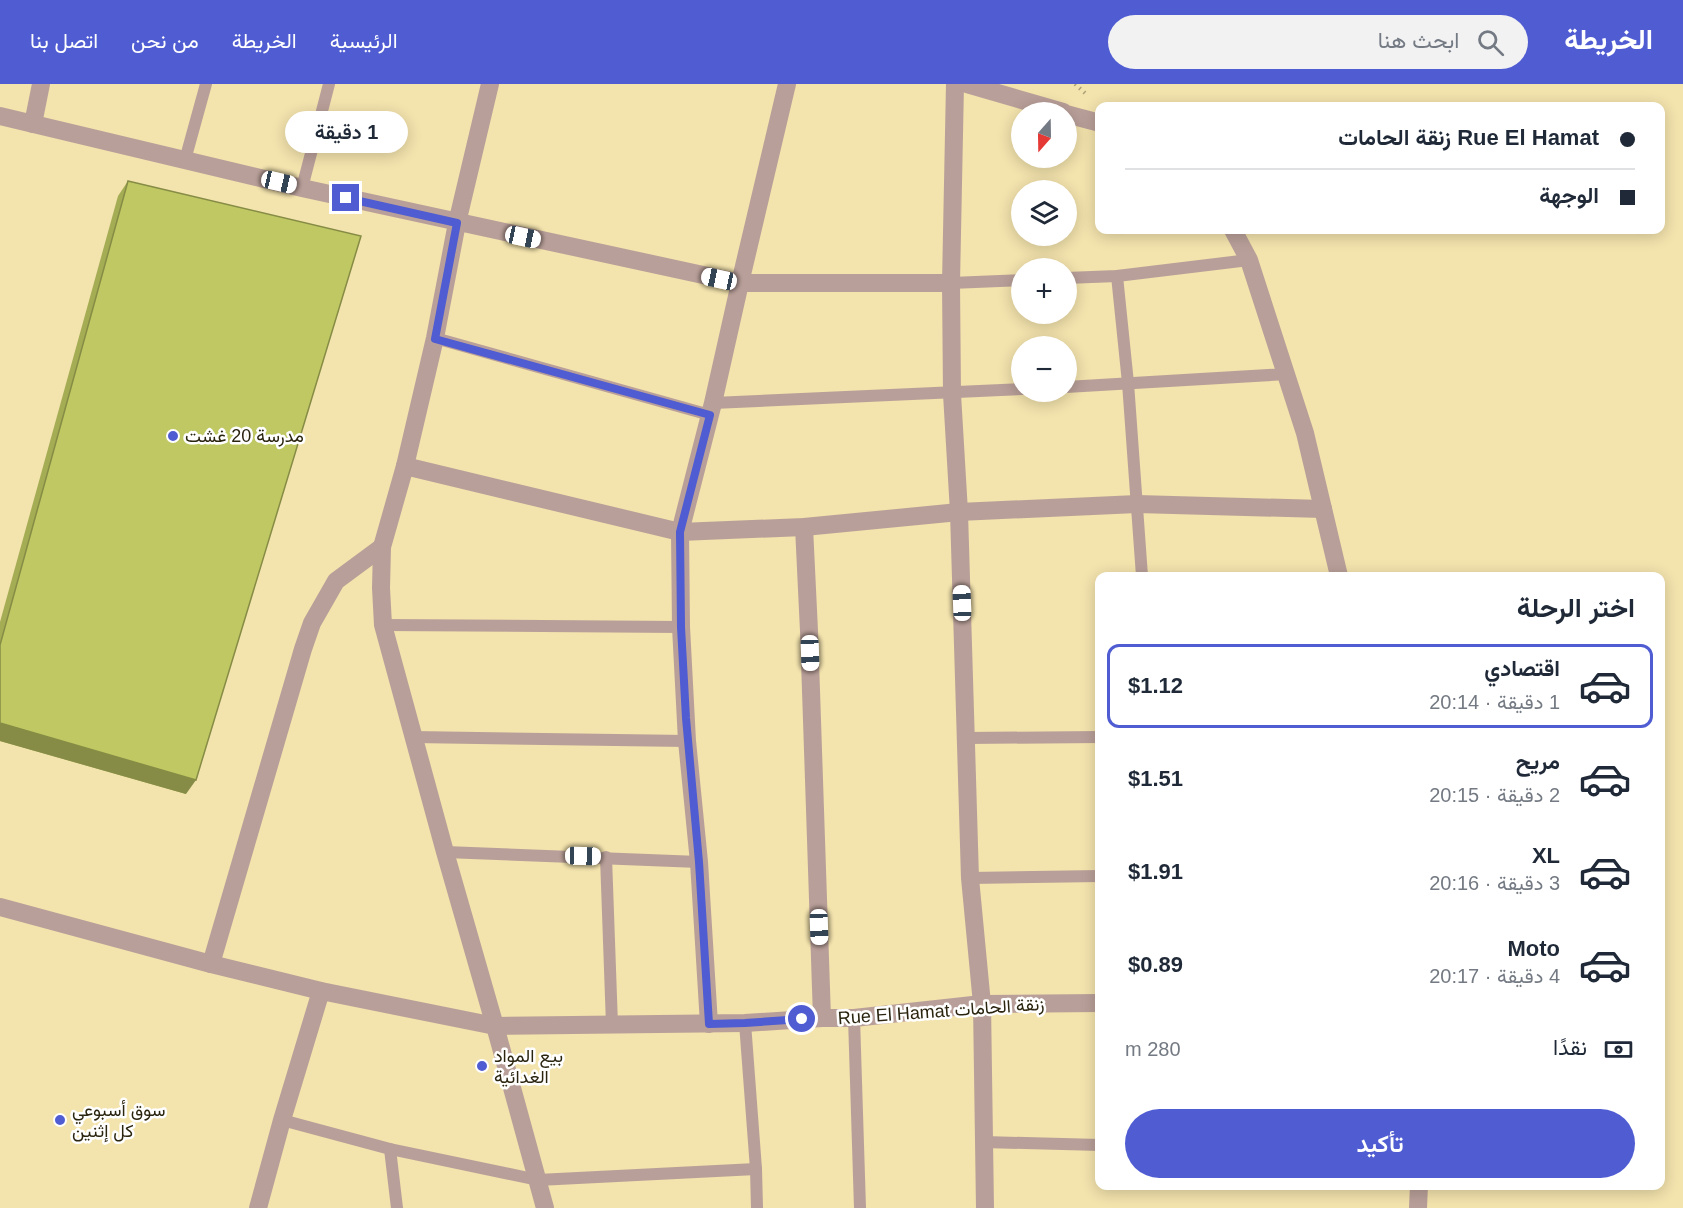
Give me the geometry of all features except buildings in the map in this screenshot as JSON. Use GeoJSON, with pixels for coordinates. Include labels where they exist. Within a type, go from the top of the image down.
{"type":"FeatureCollection","features":[{"type":"Feature","properties":{"kind":"street"},"geometry":{"type":"LineString","coordinates":[[33,124],[41,84]]}},
{"type":"Feature","properties":{"kind":"street"},"geometry":{"type":"LineString","coordinates":[[490,84],[457,223],[435,339],[405,466],[382,547],[381,588],[383,625],[545,1208]]}},
{"type":"Feature","properties":{"kind":"street"},"geometry":{"type":"LineString","coordinates":[[709,1024],[699,862],[687,741],[681,627],[680,532],[787,84]]}},
{"type":"Feature","properties":{"kind":"street"},"geometry":{"type":"LineString","coordinates":[[955,84],[951,283],[952,394],[959,512],[970,878],[981,1004],[985,1208]]}},
{"type":"Feature","properties":{"kind":"street"},"geometry":{"type":"LineString","coordinates":[[967,84],[1028,102]]}},
{"type":"Feature","properties":{"kind":"street"},"geometry":{"type":"LineString","coordinates":[[0,116],[457,223],[740,283],[951,283]]}},
{"type":"Feature","properties":{"kind":"street"},"geometry":{"type":"LineString","coordinates":[[1077,116],[1095,122]]}},
{"type":"Feature","properties":{"kind":"street"},"geometry":{"type":"LineString","coordinates":[[1235,234],[1249,260],[1305,433],[1338,572]]}},
{"type":"Feature","properties":{"kind":"street"},"geometry":{"type":"LineString","coordinates":[[405,466],[680,532],[804,528],[959,512],[1137,504],[1323,509]]}},
{"type":"Feature","properties":{"kind":"street"},"geometry":{"type":"LineString","coordinates":[[804,528],[810,631],[822,1018]]}},
{"type":"Feature","properties":{"kind":"street"},"geometry":{"type":"LineString","coordinates":[[212,964],[312,623],[336,581],[382,547]]}},
{"type":"Feature","properties":{"kind":"street","name":"Rue El Hamat زنقة الحامات"},"geometry":{"type":"LineString","coordinates":[[0,907],[321,991],[495,1026],[745,1023],[854,1018],[981,1004],[1095,1004]]}},
{"type":"Feature","properties":{"kind":"street"},"geometry":{"type":"LineString","coordinates":[[258,1208],[321,991]]}},
{"type":"Feature","properties":{"kind":"street"},"geometry":{"type":"LineString","coordinates":[[1418,1208],[1419,1190]]}},
{"type":"Feature","properties":{"kind":"lane"},"geometry":{"type":"LineString","coordinates":[[185,160],[206,84]]}},
{"type":"Feature","properties":{"kind":"lane"},"geometry":{"type":"LineString","coordinates":[[302,188],[329,84]]}},
{"type":"Feature","properties":{"kind":"lane"},"geometry":{"type":"LineString","coordinates":[[1077,278],[1117,276],[1249,260]]}},
{"type":"Feature","properties":{"kind":"lane"},"geometry":{"type":"LineString","coordinates":[[1117,276],[1128,383],[1142,572]]}},
{"type":"Feature","properties":{"kind":"lane"},"geometry":{"type":"LineString","coordinates":[[951,283],[1011,280]]}},
{"type":"Feature","properties":{"kind":"lane"},"geometry":{"type":"LineString","coordinates":[[435,339],[711,409],[1011,390]]}},
{"type":"Feature","properties":{"kind":"lane"},"geometry":{"type":"LineString","coordinates":[[1077,386],[1287,374]]}},
{"type":"Feature","properties":{"kind":"lane"},"geometry":{"type":"LineString","coordinates":[[383,625],[681,627]]}},
{"type":"Feature","properties":{"kind":"lane"},"geometry":{"type":"LineString","coordinates":[[413,737],[687,741]]}},
{"type":"Feature","properties":{"kind":"lane"},"geometry":{"type":"LineString","coordinates":[[967,738],[1095,737]]}},
{"type":"Feature","properties":{"kind":"lane"},"geometry":{"type":"LineString","coordinates":[[445,852],[699,862]]}},
{"type":"Feature","properties":{"kind":"lane"},"geometry":{"type":"LineString","coordinates":[[606,857],[612,1025]]}},
{"type":"Feature","properties":{"kind":"lane"},"geometry":{"type":"LineString","coordinates":[[970,878],[1095,876]]}},
{"type":"Feature","properties":{"kind":"lane"},"geometry":{"type":"LineString","coordinates":[[854,1018],[860,1208]]}},
{"type":"Feature","properties":{"kind":"lane"},"geometry":{"type":"LineString","coordinates":[[745,1023],[757,1208]]}},
{"type":"Feature","properties":{"kind":"lane"},"geometry":{"type":"LineString","coordinates":[[282,1120],[390,1149],[538,1180],[756,1169]]}},
{"type":"Feature","properties":{"kind":"lane"},"geometry":{"type":"LineString","coordinates":[[984,1142],[1095,1145]]}},
{"type":"Feature","properties":{"kind":"lane"},"geometry":{"type":"LineString","coordinates":[[390,1149],[397,1208]]}},
{"type":"Feature","properties":{"kind":"place","name":"مدرسة 20 غشت"},"geometry":{"type":"Point","coordinates":[173,436]}},
{"type":"Feature","properties":{"kind":"place","name":"بيع المواد الغدائية"},"geometry":{"type":"Point","coordinates":[482,1066]}},
{"type":"Feature","properties":{"kind":"place","name":"سوق أسبوعي كل إثنين"},"geometry":{"type":"Point","coordinates":[60,1120]}},
{"type":"Feature","properties":{"kind":"route"},"geometry":{"type":"LineString","coordinates":[[346,198],[457,223],[435,339],[710,415],[680,532],[681,627],[687,741],[699,862],[709,1024],[802,1019]]}}]}
